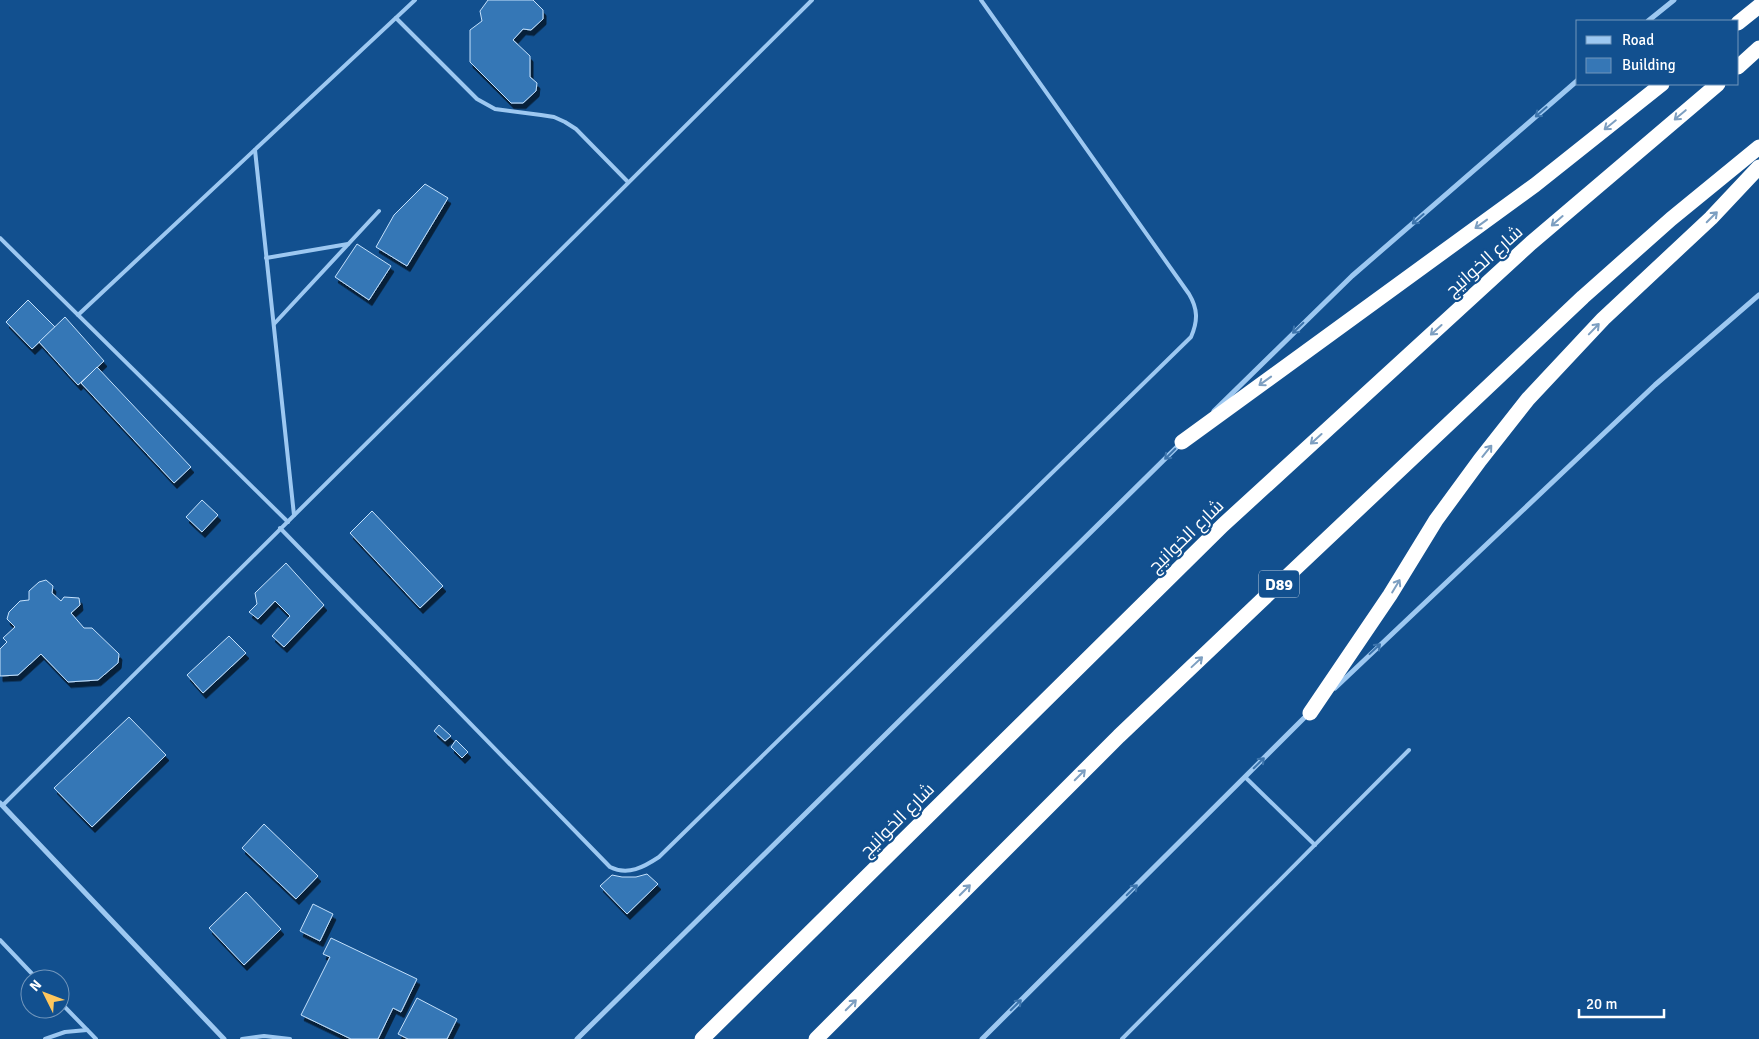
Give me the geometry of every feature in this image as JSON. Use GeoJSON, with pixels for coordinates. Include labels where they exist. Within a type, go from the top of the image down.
{"type":"FeatureCollection","features":[{"type":"Feature","properties":{"kind":"highway"},"geometry":{"type":"LineString","coordinates":[[1739,22],[1759,6]]}},
{"type":"Feature","properties":{"kind":"highway"},"geometry":{"type":"LineString","coordinates":[[1739,65],[1759,48]]}},
{"type":"Feature","properties":{"kind":"highway"},"geometry":{"type":"LineString","coordinates":[[1182,442],[1535,185],[1661,85]]}},
{"type":"Feature","properties":{"kind":"highway","name":"شارع الخوانيج"},"geometry":{"type":"LineString","coordinates":[[702,1039],[1223,525],[1531,243],[1717,85]]}},
{"type":"Feature","properties":{"kind":"highway","name":"D89"},"geometry":{"type":"LineString","coordinates":[[816,1039],[1119,736],[1261,601],[1583,298],[1672,219],[1759,147]]}},
{"type":"Feature","properties":{"kind":"highway"},"geometry":{"type":"LineString","coordinates":[[1310,713],[1390,596],[1436,520],[1528,399],[1597,325],[1711,218],[1759,167]]}},
{"type":"Feature","properties":{"kind":"street"},"geometry":{"type":"LineString","coordinates":[[1649,20],[1674,0]]}},
{"type":"Feature","properties":{"kind":"street"},"geometry":{"type":"LineString","coordinates":[[577,1039],[1352,276],[1576,82]]}},
{"type":"Feature","properties":{"kind":"street"},"geometry":{"type":"LineString","coordinates":[[982,1039],[1356,667],[1655,385],[1759,295]]}},
{"type":"Feature","properties":{"kind":"street"},"geometry":{"type":"LineString","coordinates":[[1,804],[224,1039]]}},
{"type":"Feature","properties":{"kind":"lane"},"geometry":{"type":"LineString","coordinates":[[78,315],[415,0]]}},
{"type":"Feature","properties":{"kind":"lane"},"geometry":{"type":"LineString","coordinates":[[1,804],[288,522],[812,0]]}},
{"type":"Feature","properties":{"kind":"lane"},"geometry":{"type":"LineString","coordinates":[[280,528],[610,867],[617,871],[625,872],[647,865],[659,857],[1191,337],[1196,326],[1195,304],[1189,294],[981,0]]}},
{"type":"Feature","properties":{"kind":"lane"},"geometry":{"type":"LineString","coordinates":[[396,18],[477,99],[495,108],[554,117],[565,122],[576,129],[628,182]]}},
{"type":"Feature","properties":{"kind":"lane"},"geometry":{"type":"LineString","coordinates":[[255,150],[294,516]]}},
{"type":"Feature","properties":{"kind":"lane"},"geometry":{"type":"LineString","coordinates":[[274,324],[379,211]]}},
{"type":"Feature","properties":{"kind":"lane"},"geometry":{"type":"LineString","coordinates":[[0,238],[288,522]]}},
{"type":"Feature","properties":{"kind":"lane"},"geometry":{"type":"LineString","coordinates":[[266,258],[348,244]]}},
{"type":"Feature","properties":{"kind":"lane"},"geometry":{"type":"LineString","coordinates":[[1122,1039],[1409,750]]}},
{"type":"Feature","properties":{"kind":"lane"},"geometry":{"type":"LineString","coordinates":[[1245,777],[1315,845]]}},
{"type":"Feature","properties":{"kind":"lane"},"geometry":{"type":"LineString","coordinates":[[0,940],[28,969]]}},
{"type":"Feature","properties":{"kind":"lane"},"geometry":{"type":"LineString","coordinates":[[70,1013],[96,1039]]}},
{"type":"Feature","properties":{"kind":"lane"},"geometry":{"type":"LineString","coordinates":[[45,1039],[65,1032],[86,1030]]}},
{"type":"Feature","properties":{"kind":"lane"},"geometry":{"type":"LineString","coordinates":[[242,1039],[264,1036],[290,1039]]}},
{"type":"Feature","properties":{"kind":"building"},"geometry":{"type":"Polygon","coordinates":[[[488,0],[533,0],[543,10],[543,19],[531,30],[523,29],[513,40],[530,56],[530,77],[537,83],[536,91],[523,103],[511,103],[470,62],[470,30],[482,21],[480,11],[488,0]]]}},
{"type":"Feature","properties":{"kind":"building"},"geometry":{"type":"Polygon","coordinates":[[[425,184],[448,198],[407,266],[376,247],[394,215],[425,184]]]}},
{"type":"Feature","properties":{"kind":"building"},"geometry":{"type":"Polygon","coordinates":[[[357,244],[391,266],[369,300],[335,277],[357,244]]]}},
{"type":"Feature","properties":{"kind":"building"},"geometry":{"type":"Polygon","coordinates":[[[28,300],[55,327],[32,349],[6,322],[28,300]]]}},
{"type":"Feature","properties":{"kind":"building"},"geometry":{"type":"Polygon","coordinates":[[[65,317],[104,361],[78,385],[39,342],[65,317]]]}},
{"type":"Feature","properties":{"kind":"building"},"geometry":{"type":"Polygon","coordinates":[[[97,367],[191,467],[174,483],[81,383],[97,367]]]}},
{"type":"Feature","properties":{"kind":"building"},"geometry":{"type":"Polygon","coordinates":[[[202,500],[218,515],[202,532],[186,517],[202,500]]]}},
{"type":"Feature","properties":{"kind":"building"},"geometry":{"type":"Polygon","coordinates":[[[372,511],[443,586],[420,608],[350,533],[372,511]]]}},
{"type":"Feature","properties":{"kind":"building"},"geometry":{"type":"Polygon","coordinates":[[[286,563],[324,605],[284,647],[272,636],[290,616],[275,601],[258,619],[249,612],[257,604],[255,593],[286,563]]]}},
{"type":"Feature","properties":{"kind":"building"},"geometry":{"type":"Polygon","coordinates":[[[46,580],[53,586],[52,593],[61,601],[64,597],[79,598],[80,605],[71,613],[84,628],[92,628],[119,654],[118,663],[98,680],[68,682],[41,654],[18,675],[0,676],[0,649],[7,642],[3,638],[15,627],[7,619],[9,612],[20,601],[29,600],[29,591],[39,582],[46,580]]]}},
{"type":"Feature","properties":{"kind":"building"},"geometry":{"type":"Polygon","coordinates":[[[229,636],[246,653],[203,693],[187,675],[229,636]]]}},
{"type":"Feature","properties":{"kind":"building"},"geometry":{"type":"Polygon","coordinates":[[[129,717],[166,755],[92,827],[54,788],[129,717]]]}},
{"type":"Feature","properties":{"kind":"building"},"geometry":{"type":"Polygon","coordinates":[[[439,725],[451,736],[445,741],[434,731],[439,725]]]}},
{"type":"Feature","properties":{"kind":"building"},"geometry":{"type":"Polygon","coordinates":[[[456,740],[468,752],[462,758],[451,747],[456,740]]]}},
{"type":"Feature","properties":{"kind":"building"},"geometry":{"type":"Polygon","coordinates":[[[264,824],[318,876],[296,899],[242,848],[264,824]]]}},
{"type":"Feature","properties":{"kind":"building"},"geometry":{"type":"Polygon","coordinates":[[[647,874],[658,884],[627,914],[600,886],[612,875],[636,877],[647,874]]]}},
{"type":"Feature","properties":{"kind":"building"},"geometry":{"type":"Polygon","coordinates":[[[246,892],[281,929],[244,965],[209,928],[246,892]]]}},
{"type":"Feature","properties":{"kind":"building"},"geometry":{"type":"Polygon","coordinates":[[[313,904],[333,914],[320,941],[300,931],[313,904]]]}},
{"type":"Feature","properties":{"kind":"building"},"geometry":{"type":"Polygon","coordinates":[[[331,938],[417,979],[401,1012],[393,1008],[378,1039],[351,1039],[301,1015],[330,957],[323,954],[331,938]]]}},
{"type":"Feature","properties":{"kind":"building"},"geometry":{"type":"Polygon","coordinates":[[[417,998],[457,1019],[447,1039],[408,1039],[398,1034],[417,998]]]}}]}
